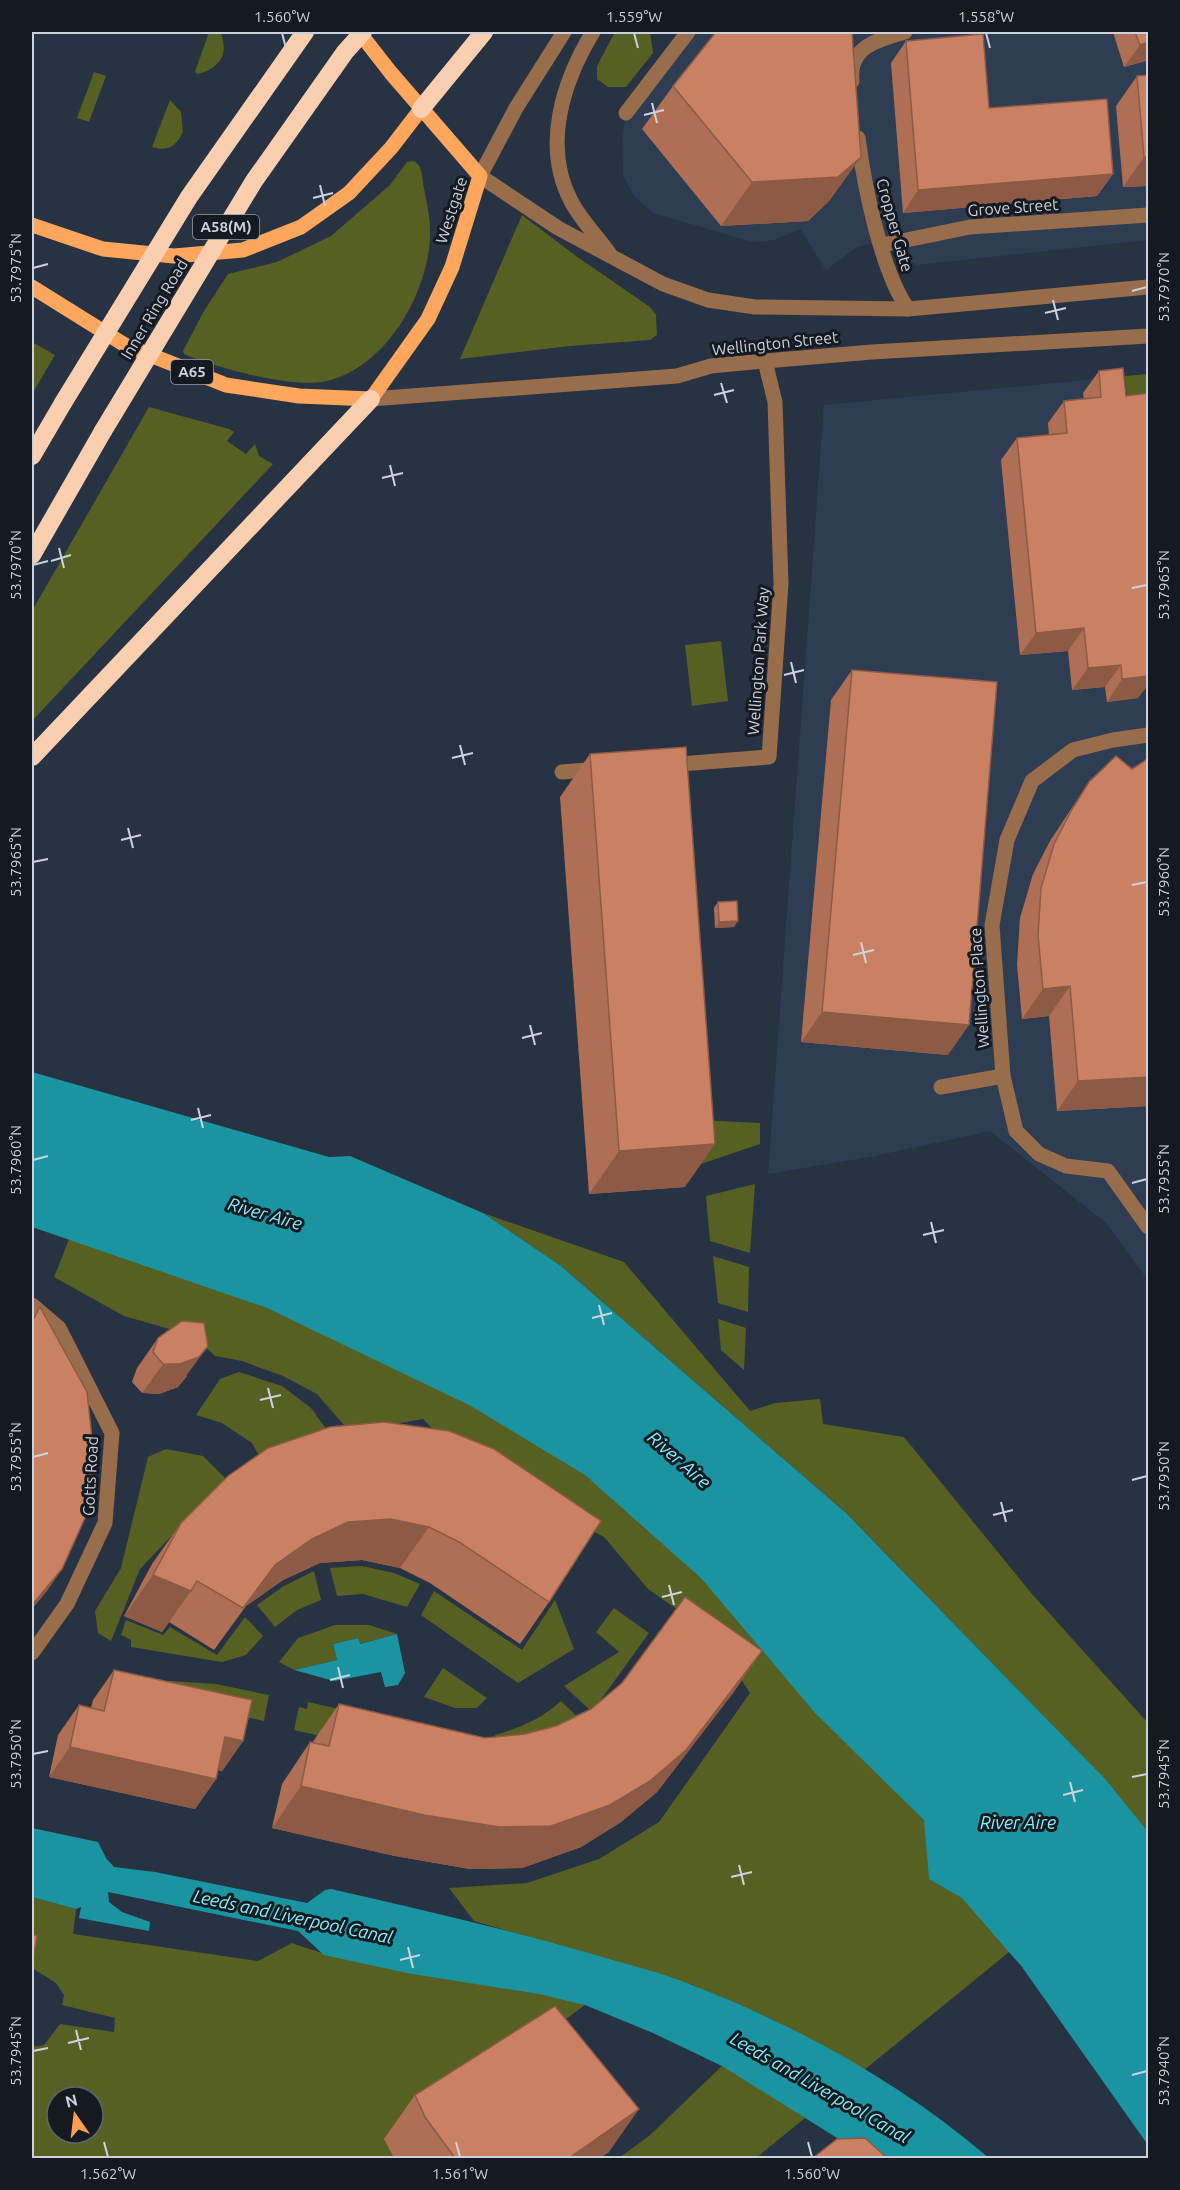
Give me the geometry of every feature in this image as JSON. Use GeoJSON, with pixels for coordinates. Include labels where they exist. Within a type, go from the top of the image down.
{"type":"FeatureCollection","features":[{"type":"Feature","properties":{"kind":"highway","name":"Inner Ring Road"},"geometry":{"type":"LineString","coordinates":[[32,456],[189,197],[305,32]]}},
{"type":"Feature","properties":{"kind":"highway","name":"Inner Ring Road"},"geometry":{"type":"LineString","coordinates":[[32,555],[103,431],[254,181],[361,32]]}},
{"type":"Feature","properties":{"kind":"highway"},"geometry":{"type":"LineString","coordinates":[[421,109],[484,32]]}},
{"type":"Feature","properties":{"kind":"highway"},"geometry":{"type":"LineString","coordinates":[[32,757],[371,399]]}},
{"type":"Feature","properties":{"kind":"main road"},"geometry":{"type":"LineString","coordinates":[[361,32],[421,109],[480,177]]}},
{"type":"Feature","properties":{"kind":"main road"},"geometry":{"type":"LineString","coordinates":[[32,225],[103,249],[174,256],[243,250],[301,226],[349,193],[391,148],[421,109]]}},
{"type":"Feature","properties":{"kind":"main road","name":"Westgate"},"geometry":{"type":"LineString","coordinates":[[371,399],[428,319],[452,267],[480,177]]}},
{"type":"Feature","properties":{"kind":"main road","name":"A65"},"geometry":{"type":"LineString","coordinates":[[32,287],[125,345],[226,385],[299,396],[371,399]]}},
{"type":"Feature","properties":{"kind":"street","name":"Westgate"},"geometry":{"type":"LineString","coordinates":[[480,177],[516,108],[564,32]]}},
{"type":"Feature","properties":{"kind":"street"},"geometry":{"type":"LineString","coordinates":[[592,32],[567,83],[560,107],[557,144],[561,171],[571,201],[613,258]]}},
{"type":"Feature","properties":{"kind":"street"},"geometry":{"type":"LineString","coordinates":[[626,113],[688,32]]}},
{"type":"Feature","properties":{"kind":"street"},"geometry":{"type":"LineString","coordinates":[[854,99],[851,76],[855,58],[867,44],[905,32]]}},
{"type":"Feature","properties":{"kind":"street","name":"Cropper Gate"},"geometry":{"type":"LineString","coordinates":[[856,121],[864,188],[894,286],[908,309]]}},
{"type":"Feature","properties":{"kind":"street","name":"Wellington Street"},"geometry":{"type":"LineString","coordinates":[[480,177],[558,228],[613,258],[663,284],[708,300],[755,307],[908,309],[1149,287]]}},
{"type":"Feature","properties":{"kind":"street","name":"Grove Street"},"geometry":{"type":"LineString","coordinates":[[882,245],[970,227],[1149,215]]}},
{"type":"Feature","properties":{"kind":"street","name":"Wellington Street"},"geometry":{"type":"LineString","coordinates":[[371,399],[677,376],[711,366],[765,361],[1149,336]]}},
{"type":"Feature","properties":{"kind":"street","name":"Wellington Park Way"},"geometry":{"type":"LineString","coordinates":[[651,766],[770,757],[781,584],[775,402],[765,361]]}},
{"type":"Feature","properties":{"kind":"street","name":"Wellington Place"},"geometry":{"type":"LineString","coordinates":[[1149,735],[1113,740],[1073,750],[1032,781],[1007,840],[992,925],[1003,1076],[1016,1131],[1039,1154],[1066,1166],[1108,1171],[1149,1227]]}},
{"type":"Feature","properties":{"kind":"street"},"geometry":{"type":"LineString","coordinates":[[562,772],[618,768]]}},
{"type":"Feature","properties":{"kind":"street"},"geometry":{"type":"LineString","coordinates":[[941,1087],[1003,1076]]}},
{"type":"Feature","properties":{"kind":"street","name":"Gotts Road"},"geometry":{"type":"LineString","coordinates":[[32,1305],[59,1328],[112,1433],[105,1523],[67,1604],[32,1653]]}},
{"type":"Feature","properties":{"kind":"shaded area"},"geometry":{"type":"Polygon","coordinates":[[[688,32],[1148,32],[1148,240],[916,265],[906,257],[900,237],[857,247],[826,270],[800,229],[774,240],[753,242],[653,213],[634,196],[623,175],[622,138],[626,113],[688,32]]]}},
{"type":"Feature","properties":{"kind":"shaded area"},"geometry":{"type":"Polygon","coordinates":[[[1148,374],[1148,1280],[1106,1223],[990,1131],[875,1156],[768,1174],[824,405],[1148,374]]]}},
{"type":"Feature","properties":{"kind":"green space"},"geometry":{"type":"Polygon","coordinates":[[[209,32],[221,34],[223,54],[212,68],[198,74],[195,72],[209,32]]]}},
{"type":"Feature","properties":{"kind":"green space"},"geometry":{"type":"Polygon","coordinates":[[[615,32],[650,32],[653,53],[626,87],[608,87],[597,79],[597,66],[615,32]]]}},
{"type":"Feature","properties":{"kind":"green space"},"geometry":{"type":"Polygon","coordinates":[[[94,72],[106,76],[89,122],[77,118],[94,72]]]}},
{"type":"Feature","properties":{"kind":"green space"},"geometry":{"type":"Polygon","coordinates":[[[170,100],[181,112],[183,132],[171,147],[163,149],[152,147],[170,100]]]}},
{"type":"Feature","properties":{"kind":"green space"},"geometry":{"type":"Polygon","coordinates":[[[413,161],[419,165],[422,172],[430,225],[427,260],[421,283],[398,328],[383,347],[365,363],[344,375],[322,382],[307,383],[252,375],[184,354],[183,351],[204,311],[228,274],[277,262],[331,236],[390,185],[407,162],[413,161]]]}},
{"type":"Feature","properties":{"kind":"green space"},"geometry":{"type":"Polygon","coordinates":[[[522,215],[650,307],[656,315],[657,335],[650,340],[570,346],[460,359],[522,215]]]}},
{"type":"Feature","properties":{"kind":"green space"},"geometry":{"type":"Polygon","coordinates":[[[32,342],[55,355],[32,394],[32,342]]]}},
{"type":"Feature","properties":{"kind":"green space"},"geometry":{"type":"Polygon","coordinates":[[[1148,374],[1148,412],[1129,414],[1125,376],[1148,374]]]}},
{"type":"Feature","properties":{"kind":"green space"},"geometry":{"type":"Polygon","coordinates":[[[149,407],[229,429],[234,432],[227,441],[246,454],[255,444],[259,456],[273,464],[32,721],[32,611],[149,407]]]}},
{"type":"Feature","properties":{"kind":"green space"},"geometry":{"type":"Polygon","coordinates":[[[721,641],[728,701],[692,706],[685,645],[721,641]]]}},
{"type":"Feature","properties":{"kind":"green space"},"geometry":{"type":"Polygon","coordinates":[[[698,1120],[760,1123],[760,1144],[701,1164],[698,1120]]]}},
{"type":"Feature","properties":{"kind":"green space"},"geometry":{"type":"Polygon","coordinates":[[[755,1184],[750,1253],[710,1241],[706,1196],[755,1184]]]}},
{"type":"Feature","properties":{"kind":"green space"},"geometry":{"type":"Polygon","coordinates":[[[483,1213],[624,1262],[750,1411],[775,1403],[820,1399],[823,1424],[904,1437],[1032,1594],[1148,1723],[1148,1839],[756,2158],[619,2158],[649,2136],[722,2066],[776,2021],[690,1984],[474,1921],[449,1888],[527,1883],[599,1859],[659,1822],[750,1693],[711,1633],[648,1589],[604,1537],[518,1492],[461,1458],[423,1419],[350,1432],[317,1394],[283,1376],[242,1361],[215,1356],[194,1336],[124,1316],[54,1277],[70,1237],[267,1308],[470,1400],[1093,1767],[846,1513],[561,1266],[483,1213]]]}},
{"type":"Feature","properties":{"kind":"green space"},"geometry":{"type":"Polygon","coordinates":[[[713,1256],[749,1267],[748,1312],[718,1303],[713,1256]]]}},
{"type":"Feature","properties":{"kind":"green space"},"geometry":{"type":"Polygon","coordinates":[[[718,1319],[746,1328],[744,1370],[721,1350],[718,1319]]]}},
{"type":"Feature","properties":{"kind":"green space"},"geometry":{"type":"Polygon","coordinates":[[[239,1372],[282,1386],[311,1408],[348,1459],[267,1470],[252,1443],[222,1423],[196,1415],[220,1379],[239,1372]]]}},
{"type":"Feature","properties":{"kind":"green space"},"geometry":{"type":"Polygon","coordinates":[[[166,1449],[203,1456],[231,1484],[184,1523],[140,1569],[111,1641],[98,1633],[95,1611],[121,1568],[148,1457],[166,1449]]]}},
{"type":"Feature","properties":{"kind":"green space"},"geometry":{"type":"Polygon","coordinates":[[[362,1566],[394,1573],[420,1584],[407,1607],[363,1594],[337,1596],[330,1568],[362,1566]]]}},
{"type":"Feature","properties":{"kind":"green space"},"geometry":{"type":"Polygon","coordinates":[[[314,1571],[321,1600],[297,1610],[275,1627],[257,1605],[284,1586],[314,1571]]]}},
{"type":"Feature","properties":{"kind":"green space"},"geometry":{"type":"Polygon","coordinates":[[[434,1591],[522,1650],[555,1600],[574,1649],[518,1683],[421,1615],[434,1591]]]}},
{"type":"Feature","properties":{"kind":"green space"},"geometry":{"type":"Polygon","coordinates":[[[614,1608],[649,1633],[592,1712],[564,1686],[619,1652],[596,1632],[614,1608]]]}},
{"type":"Feature","properties":{"kind":"green space"},"geometry":{"type":"Polygon","coordinates":[[[245,1617],[263,1636],[246,1655],[222,1662],[131,1647],[131,1640],[121,1635],[126,1620],[163,1635],[170,1627],[217,1655],[245,1617]]]}},
{"type":"Feature","properties":{"kind":"green space"},"geometry":{"type":"Polygon","coordinates":[[[335,1625],[369,1625],[397,1634],[359,1644],[358,1638],[333,1644],[337,1660],[294,1670],[279,1662],[298,1638],[335,1625]]]}},
{"type":"Feature","properties":{"kind":"green space"},"geometry":{"type":"Polygon","coordinates":[[[443,1668],[487,1698],[477,1708],[455,1708],[424,1697],[443,1668]]]}},
{"type":"Feature","properties":{"kind":"green space"},"geometry":{"type":"Polygon","coordinates":[[[170,1681],[216,1684],[269,1695],[264,1721],[166,1700],[170,1681]]]}},
{"type":"Feature","properties":{"kind":"green space"},"geometry":{"type":"Polygon","coordinates":[[[561,1701],[584,1723],[502,1767],[495,1735],[531,1722],[561,1701]]]}},
{"type":"Feature","properties":{"kind":"green space"},"geometry":{"type":"Polygon","coordinates":[[[308,1702],[375,1717],[368,1747],[294,1730],[299,1707],[307,1709],[308,1702]]]}},
{"type":"Feature","properties":{"kind":"green space"},"geometry":{"type":"Polygon","coordinates":[[[32,1897],[76,1909],[73,1934],[258,1961],[292,1943],[321,1953],[381,1966],[540,1988],[585,2005],[525,2049],[392,2158],[32,2158],[32,2047],[44,2045],[60,2024],[114,2032],[115,2018],[62,2005],[64,1995],[56,1983],[32,1968],[32,1897]]]}},
{"type":"Feature","properties":{"kind":"water","name":"River Aire"},"geometry":{"type":"Polygon","coordinates":[[[32,1072],[329,1157],[350,1156],[483,1213],[561,1266],[846,1513],[1106,1780],[1148,1832],[1148,2145],[1022,1967],[962,1898],[929,1879],[924,1820],[816,1714],[702,1579],[585,1475],[471,1406],[267,1308],[32,1227],[32,1072]]]}},
{"type":"Feature","properties":{"kind":"water"},"geometry":{"type":"Polygon","coordinates":[[[397,1634],[405,1673],[398,1685],[385,1687],[381,1672],[334,1681],[294,1670],[337,1660],[333,1644],[358,1638],[360,1644],[397,1634]]]}},
{"type":"Feature","properties":{"kind":"water","name":"Leeds and Liverpool Canal"},"geometry":{"type":"Polygon","coordinates":[[[32,1828],[98,1842],[106,1858],[114,1867],[155,1872],[307,1903],[325,1890],[331,1889],[527,1936],[668,1976],[772,2019],[848,2059],[921,2105],[989,2158],[869,2158],[722,2066],[653,2033],[585,2005],[539,1994],[407,1973],[324,1955],[298,1931],[108,1892],[109,1902],[122,1912],[150,1922],[149,1931],[79,1918],[81,1907],[76,1909],[32,1897],[32,1828]]]}},
{"type":"Feature","properties":{"kind":"building"},"geometry":{"type":"Polygon","coordinates":[[[716,32],[852,32],[861,157],[838,177],[752,182],[673,86],[716,32]]]}},
{"type":"Feature","properties":{"kind":"building"},"geometry":{"type":"Polygon","coordinates":[[[1135,32],[1149,32],[1149,42],[1140,45],[1135,32]]]}},
{"type":"Feature","properties":{"kind":"building"},"geometry":{"type":"Polygon","coordinates":[[[983,34],[989,108],[1107,99],[1113,174],[918,190],[906,41],[983,34]]]}},
{"type":"Feature","properties":{"kind":"building"},"geometry":{"type":"Polygon","coordinates":[[[1149,75],[1149,157],[1144,157],[1137,76],[1149,75]]]}},
{"type":"Feature","properties":{"kind":"building"},"geometry":{"type":"Polygon","coordinates":[[[1123,368],[1126,396],[1149,393],[1149,676],[1122,679],[1121,665],[1088,668],[1084,628],[1036,633],[1017,438],[1067,433],[1064,401],[1101,397],[1099,371],[1123,368]]]}},
{"type":"Feature","properties":{"kind":"building"},"geometry":{"type":"Polygon","coordinates":[[[852,670],[997,682],[969,1025],[822,1012],[852,670]]]}},
{"type":"Feature","properties":{"kind":"building"},"geometry":{"type":"Polygon","coordinates":[[[686,747],[715,1144],[619,1151],[590,754],[686,747]]]}},
{"type":"Feature","properties":{"kind":"building"},"geometry":{"type":"Polygon","coordinates":[[[1116,756],[1132,769],[1149,758],[1149,1077],[1078,1081],[1070,986],[1043,989],[1038,935],[1041,888],[1054,844],[1071,811],[1089,782],[1116,756]]]}},
{"type":"Feature","properties":{"kind":"building"},"geometry":{"type":"Polygon","coordinates":[[[737,901],[738,921],[719,922],[718,902],[737,901]]]}},
{"type":"Feature","properties":{"kind":"building"},"geometry":{"type":"Polygon","coordinates":[[[40,1307],[87,1392],[96,1475],[85,1518],[62,1569],[32,1605],[32,1322],[40,1307]]]}},
{"type":"Feature","properties":{"kind":"building"},"geometry":{"type":"Polygon","coordinates":[[[182,1321],[204,1323],[208,1346],[199,1357],[180,1364],[163,1364],[153,1352],[158,1338],[182,1321]]]}},
{"type":"Feature","properties":{"kind":"building"},"geometry":{"type":"Polygon","coordinates":[[[384,1422],[449,1431],[494,1449],[601,1521],[549,1602],[459,1542],[429,1527],[391,1519],[348,1522],[312,1539],[275,1565],[243,1608],[197,1581],[191,1591],[153,1575],[181,1523],[228,1476],[268,1448],[330,1427],[384,1422]]]}},
{"type":"Feature","properties":{"kind":"building"},"geometry":{"type":"Polygon","coordinates":[[[685,1597],[762,1651],[686,1750],[650,1781],[610,1805],[551,1826],[499,1827],[424,1815],[301,1786],[310,1742],[329,1746],[339,1704],[485,1738],[525,1734],[556,1726],[591,1709],[622,1683],[685,1597]]]}},
{"type":"Feature","properties":{"kind":"building"},"geometry":{"type":"Polygon","coordinates":[[[114,1670],[252,1700],[243,1741],[225,1737],[216,1779],[70,1747],[79,1705],[104,1711],[114,1670]]]}},
{"type":"Feature","properties":{"kind":"building"},"geometry":{"type":"Polygon","coordinates":[[[32,1934],[37,1936],[32,1964],[32,1934]]]}},
{"type":"Feature","properties":{"kind":"building"},"geometry":{"type":"Polygon","coordinates":[[[555,2006],[639,2109],[569,2158],[455,2158],[425,2117],[415,2095],[555,2006]]]}},
{"type":"Feature","properties":{"kind":"building"},"geometry":{"type":"Polygon","coordinates":[[[865,2138],[887,2158],[813,2158],[837,2139],[865,2138]]]}}]}
